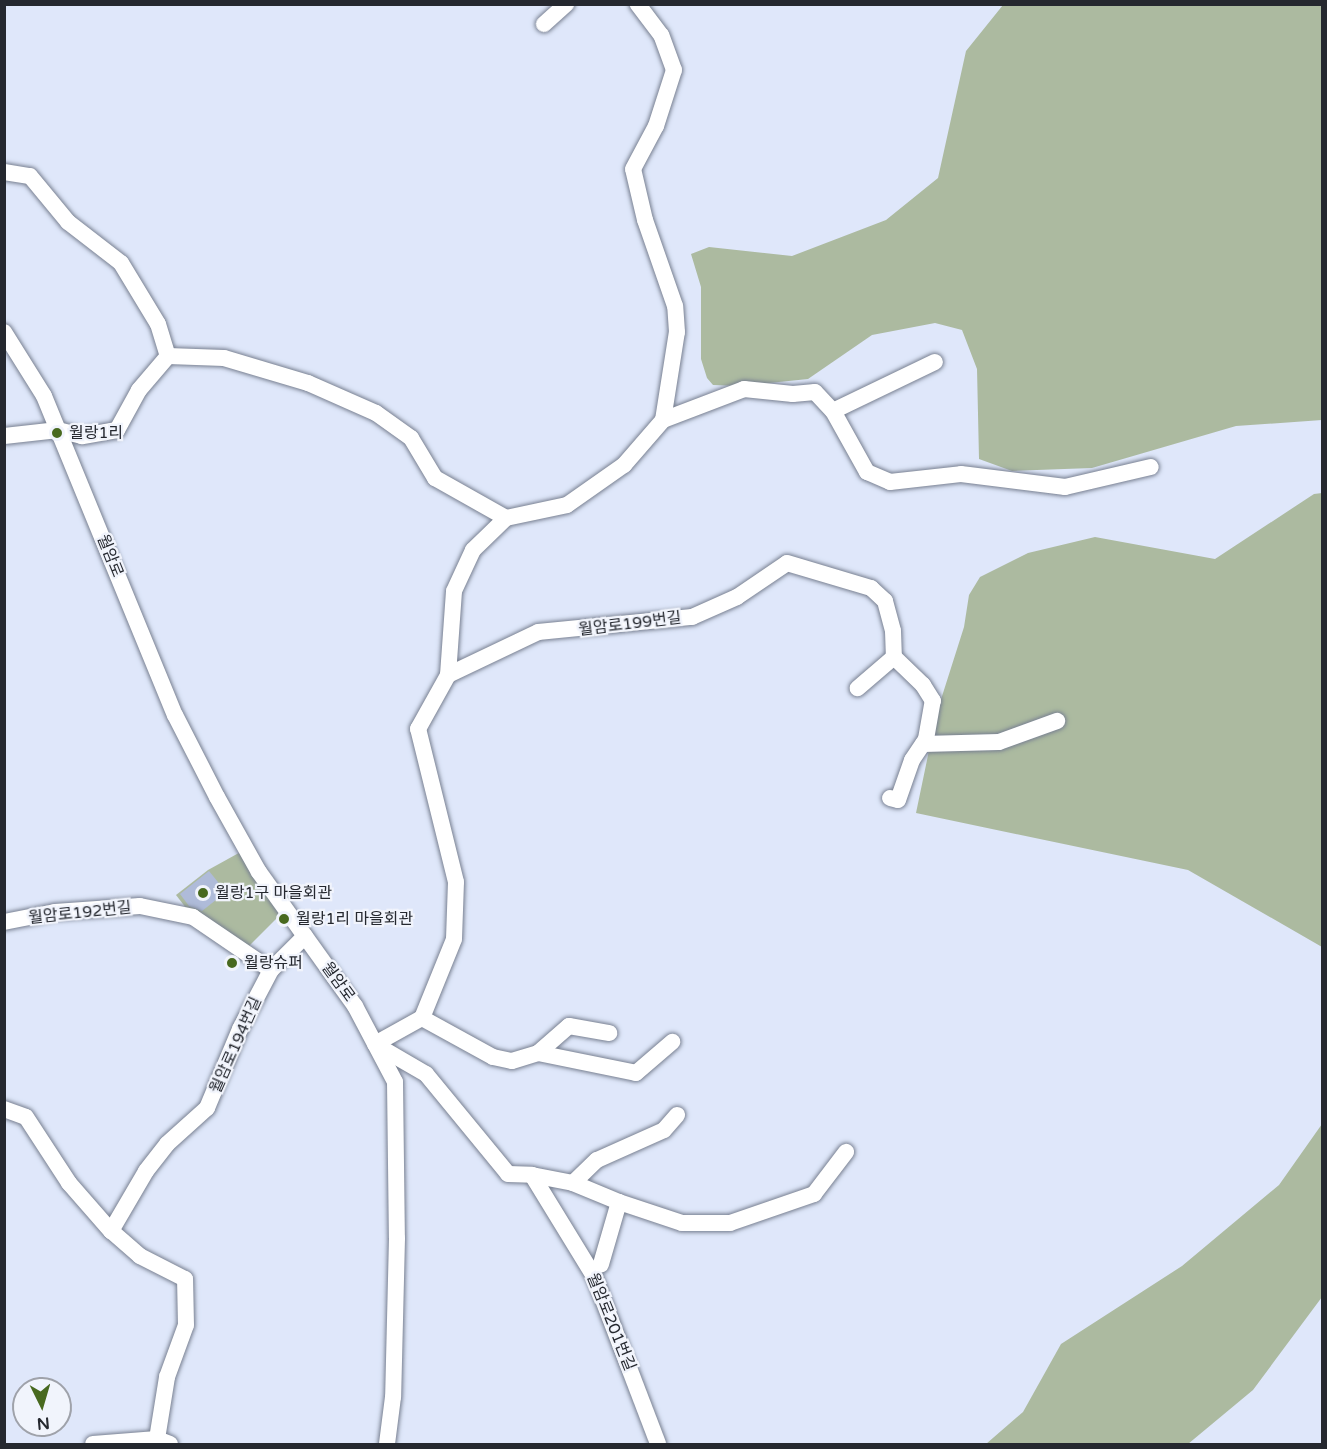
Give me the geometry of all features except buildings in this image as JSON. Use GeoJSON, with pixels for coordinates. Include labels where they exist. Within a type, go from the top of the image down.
{"type":"FeatureCollection","features":[{"type":"Feature","properties":{"kind":"street"},"geometry":{"type":"LineString","coordinates":[[544,24],[566,4]]}},
{"type":"Feature","properties":{"kind":"street"},"geometry":{"type":"LineString","coordinates":[[638,4],[661,35],[674,70],[656,126],[633,169],[645,220],[675,306],[677,332],[663,420]]}},
{"type":"Feature","properties":{"kind":"street"},"geometry":{"type":"LineString","coordinates":[[4,172],[30,176],[68,222],[121,264],[158,324],[168,356]]}},
{"type":"Feature","properties":{"kind":"street","name":"월암로"},"geometry":{"type":"LineString","coordinates":[[4,332],[44,396],[175,715],[259,872],[355,1006],[395,1082],[398,1238],[393,1397],[387,1444]]}},
{"type":"Feature","properties":{"kind":"street"},"geometry":{"type":"LineString","coordinates":[[168,356],[224,358],[308,383],[376,413],[411,438],[435,478],[506,518]]}},
{"type":"Feature","properties":{"kind":"street"},"geometry":{"type":"LineString","coordinates":[[4,436],[58,430],[82,436],[117,430],[140,390],[168,356]]}},
{"type":"Feature","properties":{"kind":"street"},"geometry":{"type":"LineString","coordinates":[[833,411],[935,362]]}},
{"type":"Feature","properties":{"kind":"street"},"geometry":{"type":"LineString","coordinates":[[375,1044],[422,1018],[454,939],[456,882],[418,729],[448,675],[454,591],[473,550],[506,518],[567,505],[624,465],[663,420],[744,389],[794,394],[815,392],[833,411],[867,472],[890,482],[961,474],[1065,487],[1150,467]]}},
{"type":"Feature","properties":{"kind":"street","name":"월암로199번길"},"geometry":{"type":"LineString","coordinates":[[448,675],[538,632],[692,617],[737,597],[787,562],[872,588],[885,601],[893,631],[894,657]]}},
{"type":"Feature","properties":{"kind":"street"},"geometry":{"type":"LineString","coordinates":[[858,687],[894,657],[923,685],[933,701],[923,744],[912,760],[898,800],[890,798]]}},
{"type":"Feature","properties":{"kind":"street"},"geometry":{"type":"LineString","coordinates":[[923,744],[999,742],[1058,721]]}},
{"type":"Feature","properties":{"kind":"street","name":"월암로192번길"},"geometry":{"type":"LineString","coordinates":[[4,922],[56,912],[140,906],[193,917],[271,970]]}},
{"type":"Feature","properties":{"kind":"street"},"geometry":{"type":"LineString","coordinates":[[271,970],[305,936]]}},
{"type":"Feature","properties":{"kind":"street","name":"월암로194번길"},"geometry":{"type":"LineString","coordinates":[[111,1231],[153,1162],[207,1108],[240,1029],[271,970]]}},
{"type":"Feature","properties":{"kind":"street"},"geometry":{"type":"LineString","coordinates":[[422,1018],[493,1057],[513,1061],[538,1053],[569,1026],[609,1033]]}},
{"type":"Feature","properties":{"kind":"street"},"geometry":{"type":"LineString","coordinates":[[538,1053],[636,1073],[672,1042]]}},
{"type":"Feature","properties":{"kind":"street"},"geometry":{"type":"LineString","coordinates":[[375,1044],[426,1074],[508,1174],[532,1175],[573,1183],[619,1202],[682,1223],[729,1223],[814,1194],[846,1152]]}},
{"type":"Feature","properties":{"kind":"street"},"geometry":{"type":"LineString","coordinates":[[4,1108],[26,1117],[69,1183],[111,1231],[140,1256],[185,1279],[186,1325],[167,1377],[163,1442],[93,1444]]}},
{"type":"Feature","properties":{"kind":"street"},"geometry":{"type":"LineString","coordinates":[[573,1183],[597,1160],[664,1130],[677,1115]]}},
{"type":"Feature","properties":{"kind":"street","name":"월암로201번길"},"geometry":{"type":"LineString","coordinates":[[532,1175],[594,1276],[658,1444]]}},
{"type":"Feature","properties":{"kind":"street","name":"월암로201번길"},"geometry":{"type":"LineString","coordinates":[[601,1264],[619,1202]]}},
{"type":"Feature","properties":{"kind":"green space"},"geometry":{"type":"Polygon","coordinates":[[[1003,5],[1322,5],[1322,420],[1236,426],[1092,468],[1012,471],[979,459],[977,369],[962,330],[935,323],[872,335],[808,379],[740,386],[713,385],[707,378],[701,359],[701,287],[691,254],[709,247],[792,256],[886,220],[938,178],[966,51],[1003,5]]]}},
{"type":"Feature","properties":{"kind":"green space"},"geometry":{"type":"Polygon","coordinates":[[[1322,493],[1322,947],[1188,870],[916,813],[937,712],[964,627],[969,595],[980,577],[1028,553],[1095,537],[1215,559],[1314,494],[1322,493]]]}},
{"type":"Feature","properties":{"kind":"green space"},"geometry":{"type":"Polygon","coordinates":[[[246,849],[285,910],[243,952],[193,917],[176,895],[208,870],[246,849]]]}},
{"type":"Feature","properties":{"kind":"green space"},"geometry":{"type":"Polygon","coordinates":[[[1322,1124],[1322,1297],[1253,1390],[1188,1444],[986,1444],[1023,1412],[1061,1344],[1182,1266],[1279,1185],[1322,1124]]]}},
{"type":"Feature","properties":{"kind":"place","name":"월랑1리"},"geometry":{"type":"Point","coordinates":[57,433]}},
{"type":"Feature","properties":{"kind":"place","name":"월랑1구 마을회관"},"geometry":{"type":"Point","coordinates":[203,893]}},
{"type":"Feature","properties":{"kind":"place","name":"월랑1리 마을회관"},"geometry":{"type":"Point","coordinates":[284,919]}},
{"type":"Feature","properties":{"kind":"place","name":"월랑슈퍼"},"geometry":{"type":"Point","coordinates":[232,963]}}]}
